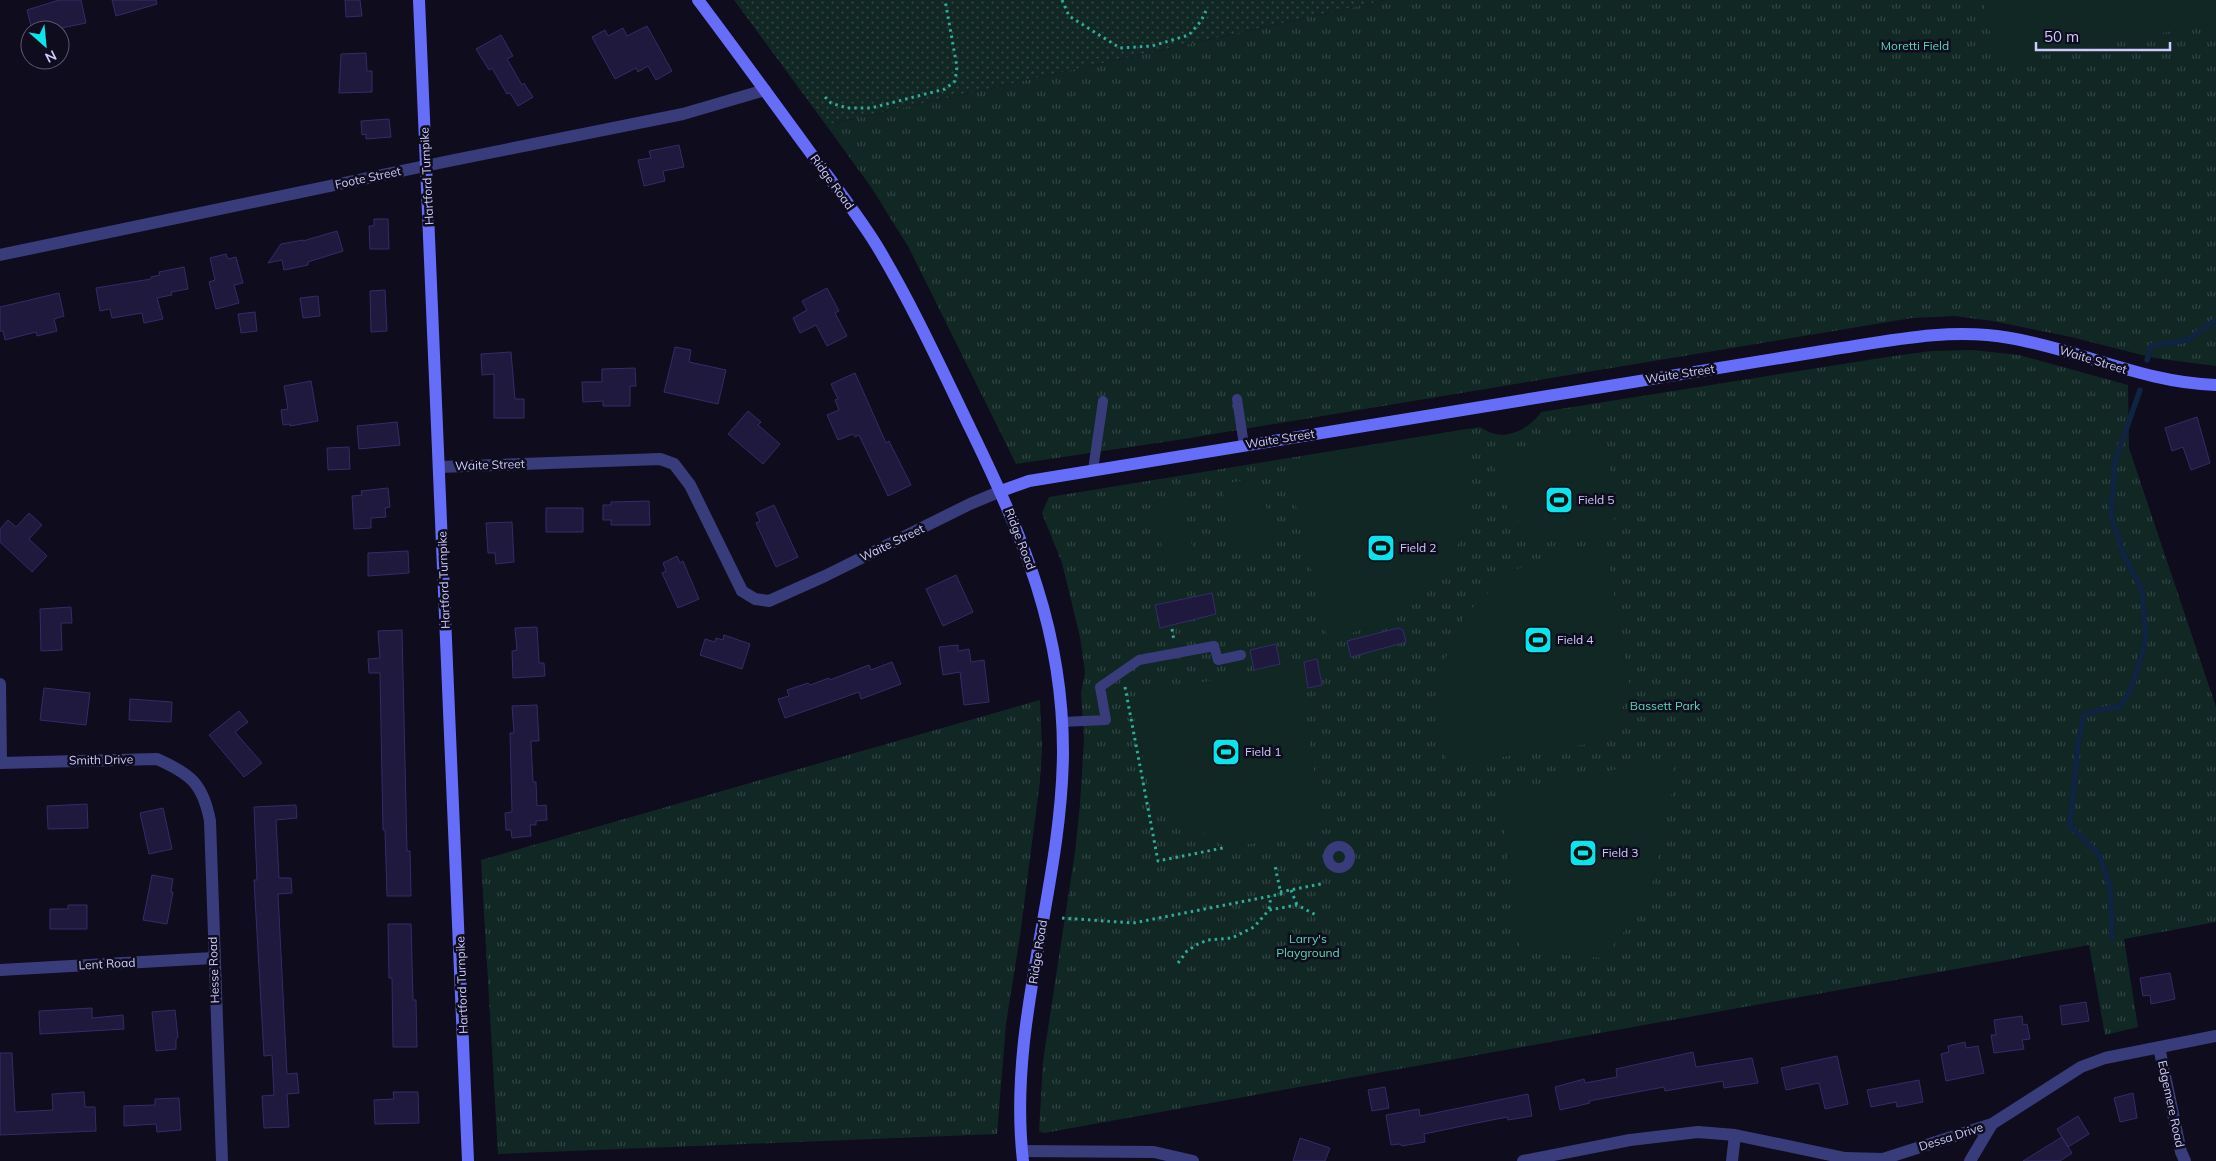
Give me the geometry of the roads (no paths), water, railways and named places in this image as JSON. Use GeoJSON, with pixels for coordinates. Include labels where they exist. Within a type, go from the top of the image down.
{"type":"FeatureCollection","features":[{"type":"Feature","properties":{"kind":"main road","name":"Hartford Turnpike"},"geometry":{"type":"LineString","coordinates":[[419,0],[468,1161]]}},
{"type":"Feature","properties":{"kind":"main road","name":"Ridge Road"},"geometry":{"type":"LineString","coordinates":[[698,0],[862,224],[878,249],[910,306],[1001,491],[1017,528],[1044,607],[1059,685],[1062,722],[1062,771],[1058,818],[1020,1073],[1019,1113],[1022,1156]]}},
{"type":"Feature","properties":{"kind":"main road","name":"Waite Street"},"geometry":{"type":"LineString","coordinates":[[1001,491],[1029,481],[1093,470],[1847,347],[1940,335],[1976,334],[2009,337],[2043,345],[2144,375],[2187,382],[2216,384]]}},
{"type":"Feature","properties":{"kind":"street","name":"Foote Street"},"geometry":{"type":"LineString","coordinates":[[0,255],[683,114],[765,90]]}},
{"type":"Feature","properties":{"kind":"street","name":"Waite Street"},"geometry":{"type":"LineString","coordinates":[[439,467],[660,460],[674,464],[690,485],[742,591],[755,599],[769,601],[825,576],[970,504],[1001,491]]}},
{"type":"Feature","properties":{"kind":"street"},"geometry":{"type":"LineString","coordinates":[[0,684],[1,763]]}},
{"type":"Feature","properties":{"kind":"street","name":"Smith Drive"},"geometry":{"type":"LineString","coordinates":[[1,763],[157,759],[179,769],[195,782]]}},
{"type":"Feature","properties":{"kind":"street","name":"Hesse Road"},"geometry":{"type":"LineString","coordinates":[[195,782],[206,800],[210,821],[213,958],[222,1161]]}},
{"type":"Feature","properties":{"kind":"street","name":"Lent Road"},"geometry":{"type":"LineString","coordinates":[[0,970],[213,958]]}},
{"type":"Feature","properties":{"kind":"street","name":"Dessa Drive"},"geometry":{"type":"LineString","coordinates":[[1523,1161],[1630,1140],[1698,1132],[1735,1135],[1845,1158],[1885,1160],[1992,1124],[2081,1067],[2105,1058],[2216,1036]]}},
{"type":"Feature","properties":{"kind":"street","name":"Edgemere Road"},"geometry":{"type":"LineString","coordinates":[[2159,1047],[2181,1152],[2185,1161]]}},
{"type":"Feature","properties":{"kind":"street"},"geometry":{"type":"LineString","coordinates":[[1970,1161],[1992,1124]]}},
{"type":"Feature","properties":{"kind":"street"},"geometry":{"type":"LineString","coordinates":[[1732,1161],[1735,1135]]}},
{"type":"Feature","properties":{"kind":"street"},"geometry":{"type":"LineString","coordinates":[[1022,1156],[1154,1152],[1193,1161]]}},
{"type":"Feature","properties":{"kind":"lane"},"geometry":{"type":"LineString","coordinates":[[1236,399],[1244,445]]}},
{"type":"Feature","properties":{"kind":"lane"},"geometry":{"type":"LineString","coordinates":[[1093,470],[1103,401]]}},
{"type":"Feature","properties":{"kind":"lane"},"geometry":{"type":"LineString","coordinates":[[1062,722],[1106,720],[1100,687],[1140,660],[1214,646],[1218,660],[1240,656]]}},
{"type":"Feature","properties":{"kind":"waterway"},"geometry":{"type":"LineString","coordinates":[[2147,360],[2151,346],[2187,340],[2216,320]]}},
{"type":"Feature","properties":{"kind":"waterway"},"geometry":{"type":"LineString","coordinates":[[2112,938],[2110,886],[2099,854],[2070,826],[2078,743],[2084,715],[2098,710],[2120,707],[2132,687],[2146,639],[2142,590],[2123,553],[2111,515],[2115,461],[2140,390]]}},
{"type":"Feature","properties":{"kind":"place","name":"Field 5"},"geometry":{"type":"Point","coordinates":[1559,500]}},
{"type":"Feature","properties":{"kind":"place","name":"Field 2"},"geometry":{"type":"Point","coordinates":[1381,548]}},
{"type":"Feature","properties":{"kind":"place","name":"Field 4"},"geometry":{"type":"Point","coordinates":[1538,640]}},
{"type":"Feature","properties":{"kind":"place","name":"Field 1"},"geometry":{"type":"Point","coordinates":[1226,752]}},
{"type":"Feature","properties":{"kind":"place","name":"Field 3"},"geometry":{"type":"Point","coordinates":[1583,853]}},
{"type":"Feature","properties":{"kind":"park label","name":"Moretti Field"},"geometry":{"type":"Point","coordinates":[1915,46]}},
{"type":"Feature","properties":{"kind":"park label","name":"Bassett Park"},"geometry":{"type":"Point","coordinates":[1665,706]}},
{"type":"Feature","properties":{"kind":"park label","name":"Larry's Playground"},"geometry":{"type":"Point","coordinates":[1308,946]}}]}
